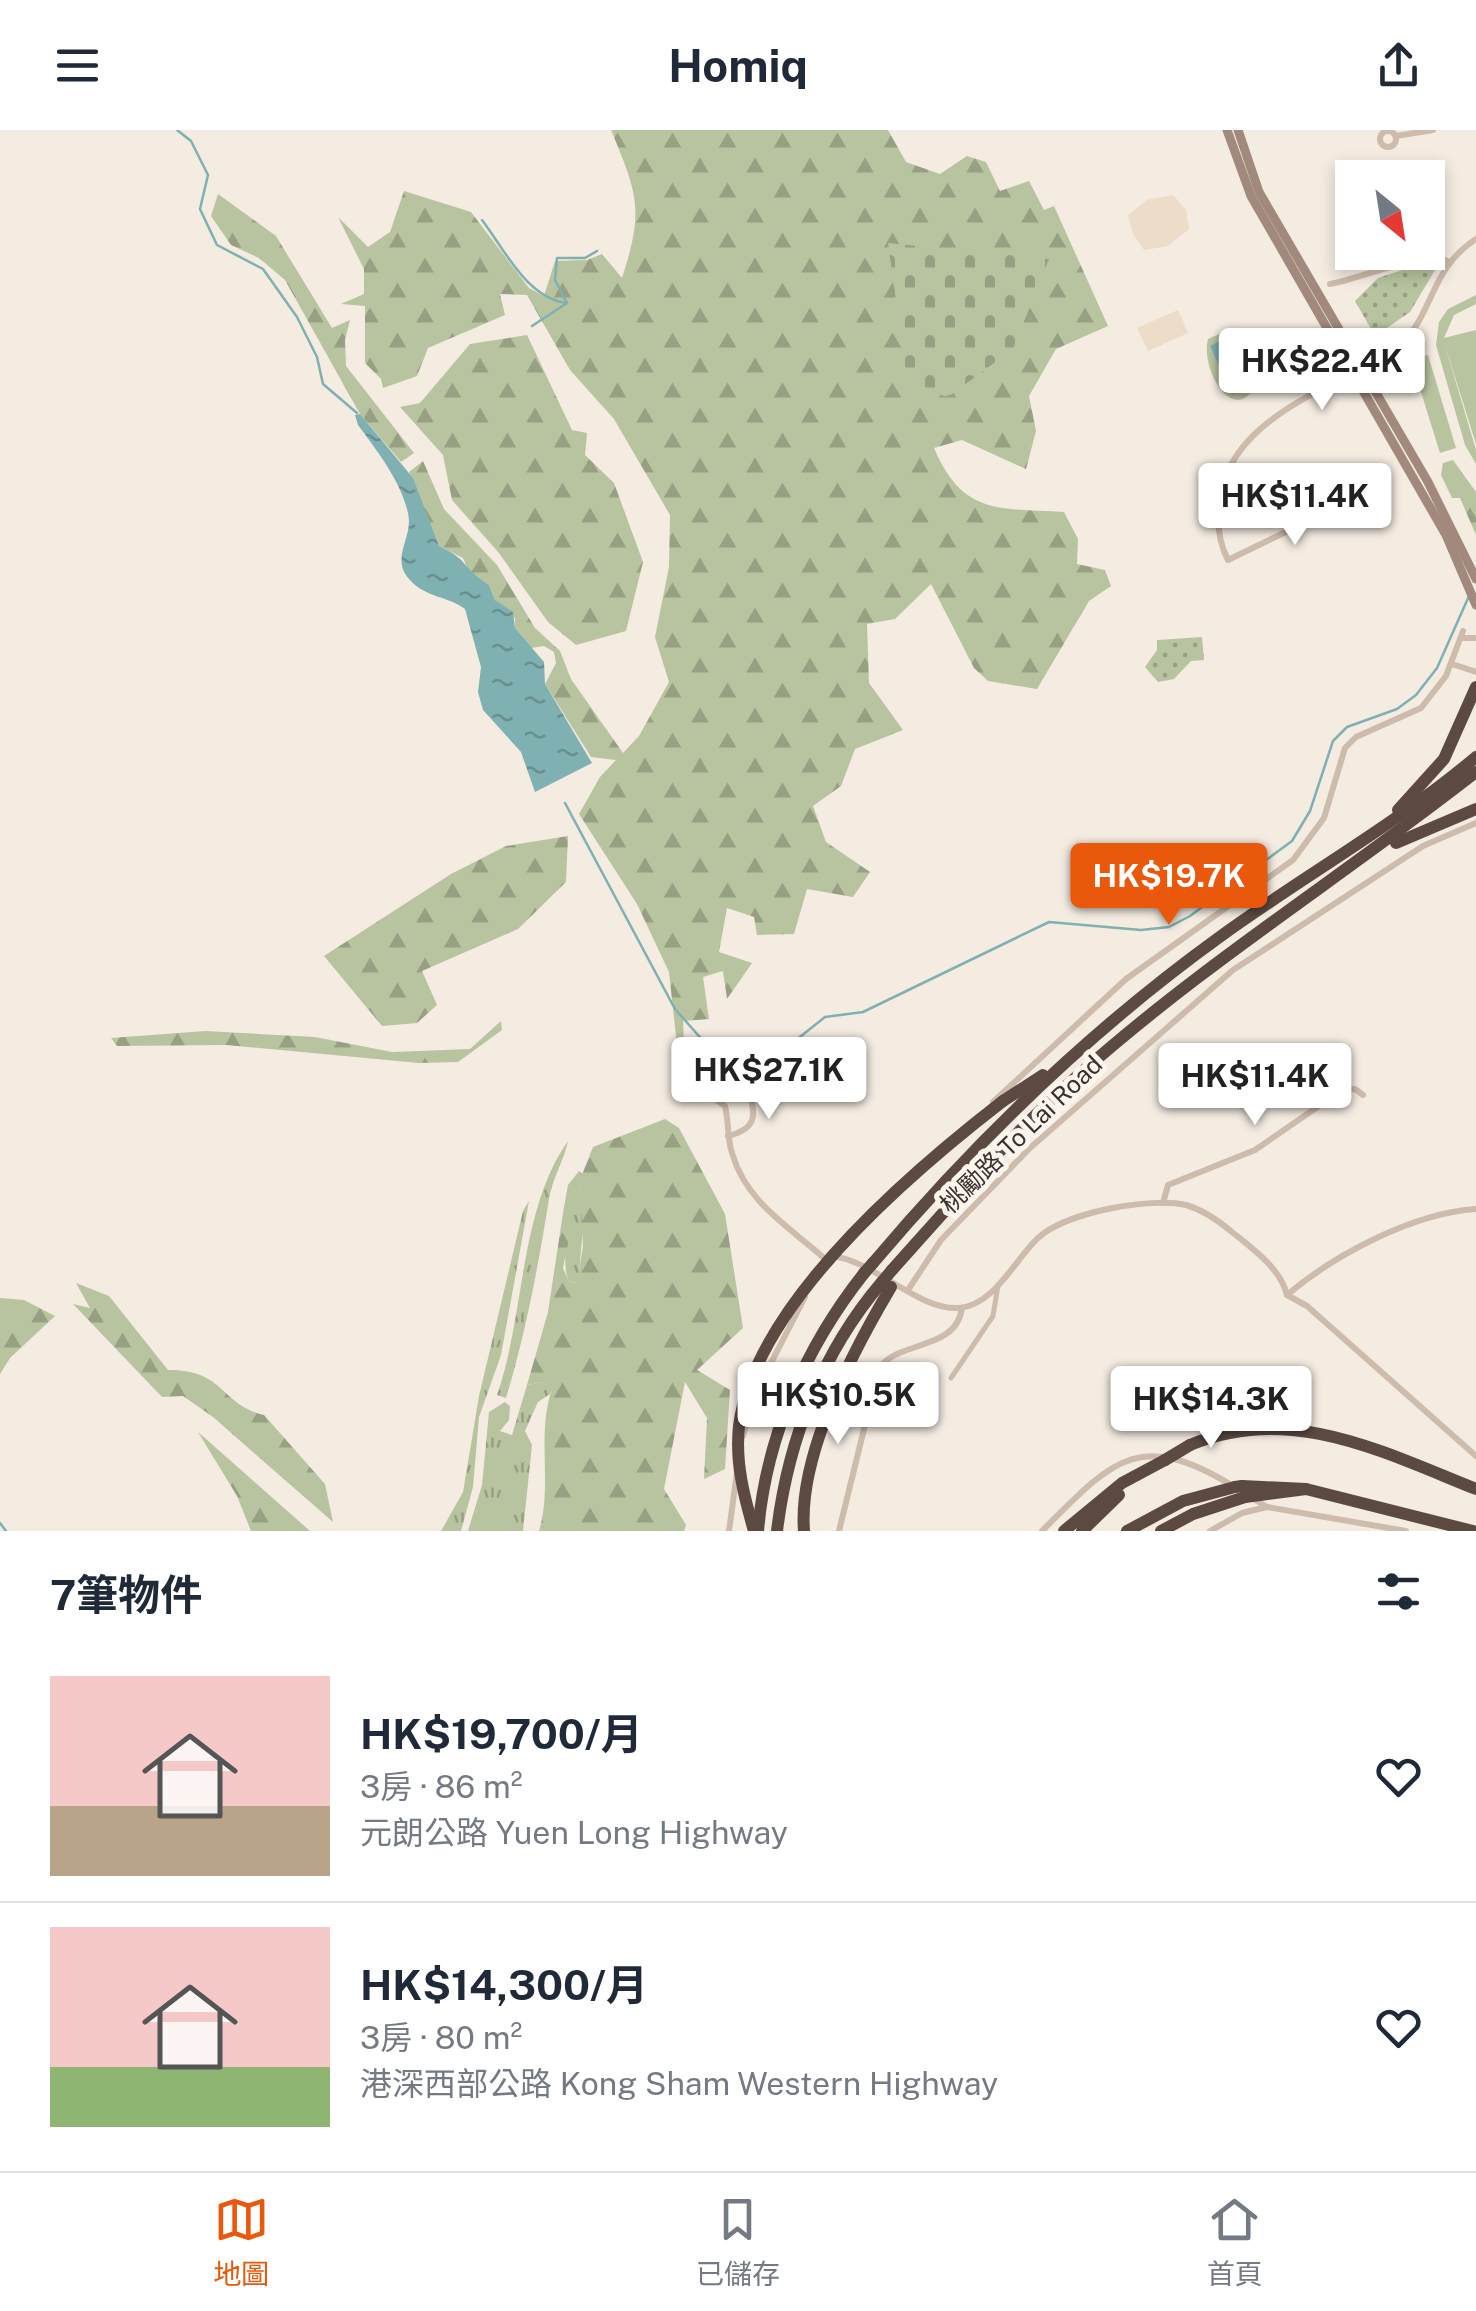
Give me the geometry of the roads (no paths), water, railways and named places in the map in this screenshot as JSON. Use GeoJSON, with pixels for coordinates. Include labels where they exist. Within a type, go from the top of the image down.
{"type":"FeatureCollection","features":[{"type":"Feature","properties":{"kind":"highway"},"geometry":{"type":"LineString","coordinates":[[1391,819],[1444,759],[1476,687]]}},
{"type":"Feature","properties":{"kind":"highway"},"geometry":{"type":"LineString","coordinates":[[756,1531],[742,1490],[738,1442],[744,1401],[765,1351],[850,1236],[918,1170],[1003,1102],[1066,1060],[1222,935],[1475,763]]}},
{"type":"Feature","properties":{"kind":"highway"},"geometry":{"type":"LineString","coordinates":[[778,1531],[788,1467],[810,1399],[846,1331],[920,1239],[1009,1140],[1080,1073],[1233,949],[1367,857],[1475,763]]}},
{"type":"Feature","properties":{"kind":"highway"},"geometry":{"type":"LineString","coordinates":[[1367,857],[1476,809]]}},
{"type":"Feature","properties":{"kind":"highway"},"geometry":{"type":"LineString","coordinates":[[756,1531],[775,1442],[799,1376],[820,1336],[869,1268],[1066,1060]]}},
{"type":"Feature","properties":{"kind":"highway"},"geometry":{"type":"LineString","coordinates":[[804,1530],[806,1490],[816,1456],[844,1377],[891,1278]]}},
{"type":"Feature","properties":{"kind":"highway"},"geometry":{"type":"LineString","coordinates":[[1064,1531],[1122,1483],[1227,1433],[1295,1428],[1368,1446],[1476,1489]]}},
{"type":"Feature","properties":{"kind":"highway"},"geometry":{"type":"LineString","coordinates":[[1082,1531],[1165,1460]]}},
{"type":"Feature","properties":{"kind":"highway"},"geometry":{"type":"LineString","coordinates":[[1127,1531],[1170,1506],[1216,1490],[1242,1486],[1306,1489],[1473,1531]]}},
{"type":"Feature","properties":{"kind":"highway"},"geometry":{"type":"LineString","coordinates":[[1161,1531],[1231,1501],[1306,1489]]}},
{"type":"Feature","properties":{"kind":"main road"},"geometry":{"type":"LineString","coordinates":[[1227,130],[1250,196],[1350,376],[1476,579]]}},
{"type":"Feature","properties":{"kind":"main road"},"geometry":{"type":"LineString","coordinates":[[1238,130],[1260,192],[1466,567],[1476,605]]}},
{"type":"Feature","properties":{"kind":"street"},"geometry":{"type":"LineString","coordinates":[[1396,136],[1434,130]]}},
{"type":"Feature","properties":{"kind":"street"},"geometry":{"type":"LineString","coordinates":[[1356,498],[1228,560],[1223,550],[1220,498],[1236,451],[1259,429],[1361,370],[1410,336],[1449,262],[1476,240]]}},
{"type":"Feature","properties":{"kind":"street"},"geometry":{"type":"LineString","coordinates":[[1330,284],[1359,280],[1432,255],[1449,262]]}},
{"type":"Feature","properties":{"kind":"street"},"geometry":{"type":"LineString","coordinates":[[972,1125],[1032,1062],[1106,996],[1293,860],[1324,818],[1345,748],[1356,736],[1420,708],[1452,664],[1462,635],[1476,638]]}},
{"type":"Feature","properties":{"kind":"street"},"geometry":{"type":"LineString","coordinates":[[1452,664],[1476,672]]}},
{"type":"Feature","properties":{"kind":"street","name":"桃勵路 To Lai Road"},"geometry":{"type":"LineString","coordinates":[[908,1290],[941,1240],[1030,1148],[1087,1094],[1233,970],[1423,846],[1476,823]]}},
{"type":"Feature","properties":{"kind":"street"},"geometry":{"type":"LineString","coordinates":[[728,1136],[741,1132],[750,1123],[754,1096],[748,1075],[760,1049]]}},
{"type":"Feature","properties":{"kind":"street"},"geometry":{"type":"LineString","coordinates":[[692,1082],[724,1106],[728,1136],[744,1184],[784,1229],[824,1258],[851,1260],[943,1306],[962,1308]]}},
{"type":"Feature","properties":{"kind":"street"},"geometry":{"type":"LineString","coordinates":[[1163,1202],[1168,1185],[1255,1150],[1342,1090],[1355,1089],[1363,1095]]}},
{"type":"Feature","properties":{"kind":"street"},"geometry":{"type":"LineString","coordinates":[[839,1531],[879,1368],[890,1357],[943,1335],[956,1323],[962,1308],[998,1285],[1039,1236],[1053,1227],[1087,1214],[1163,1202],[1186,1206],[1222,1224],[1277,1274],[1287,1295],[1308,1306],[1476,1456]]}},
{"type":"Feature","properties":{"kind":"street"},"geometry":{"type":"LineString","coordinates":[[1287,1295],[1310,1276],[1381,1237],[1476,1209]]}},
{"type":"Feature","properties":{"kind":"street"},"geometry":{"type":"LineString","coordinates":[[729,1531],[742,1441],[755,1394],[824,1258]]}},
{"type":"Feature","properties":{"kind":"street"},"geometry":{"type":"LineString","coordinates":[[952,1378],[993,1316],[998,1285]]}},
{"type":"Feature","properties":{"kind":"street"},"geometry":{"type":"LineString","coordinates":[[1042,1531],[1108,1468],[1148,1454],[1194,1462],[1267,1507],[1406,1531]]}},
{"type":"Feature","properties":{"kind":"street"},"geometry":{"type":"LineString","coordinates":[[1210,1531],[1242,1513],[1267,1507]]}},
{"type":"Feature","properties":{"kind":"water"},"geometry":{"type":"Polygon","coordinates":[[[1230,336],[1252,385],[1232,394],[1210,346],[1230,336]]]}},
{"type":"Feature","properties":{"kind":"water"},"geometry":{"type":"Polygon","coordinates":[[[360,414],[413,478],[439,546],[489,585],[495,600],[513,612],[515,628],[544,662],[545,684],[592,763],[535,792],[521,752],[483,710],[478,692],[481,667],[465,609],[423,590],[404,572],[402,556],[409,522],[405,501],[358,425],[355,415],[360,414]]]}},
{"type":"Feature","properties":{"kind":"waterway"},"geometry":{"type":"LineString","coordinates":[[177,130],[191,141],[208,175],[200,209],[217,245],[263,269],[297,317],[317,357],[323,384],[357,413]]}},
{"type":"Feature","properties":{"kind":"waterway"},"geometry":{"type":"LineString","coordinates":[[482,220],[528,282],[539,292],[566,303]]}},
{"type":"Feature","properties":{"kind":"waterway"},"geometry":{"type":"LineString","coordinates":[[532,326],[567,303],[555,280],[557,258],[585,258],[597,251]]}},
{"type":"Feature","properties":{"kind":"waterway"},"geometry":{"type":"LineString","coordinates":[[758,1061],[776,1056],[825,1017],[863,1012],[1049,922],[1141,930],[1169,927],[1190,916],[1292,841],[1310,811],[1333,741],[1347,727],[1397,709],[1416,695],[1437,668],[1469,596]]}},
{"type":"Feature","properties":{"kind":"waterway"},"geometry":{"type":"LineString","coordinates":[[565,803],[675,1009],[713,1052],[750,1060]]}},
{"type":"Feature","properties":{"kind":"waterway"},"geometry":{"type":"LineString","coordinates":[[0,1523],[6,1531]]}}]}
